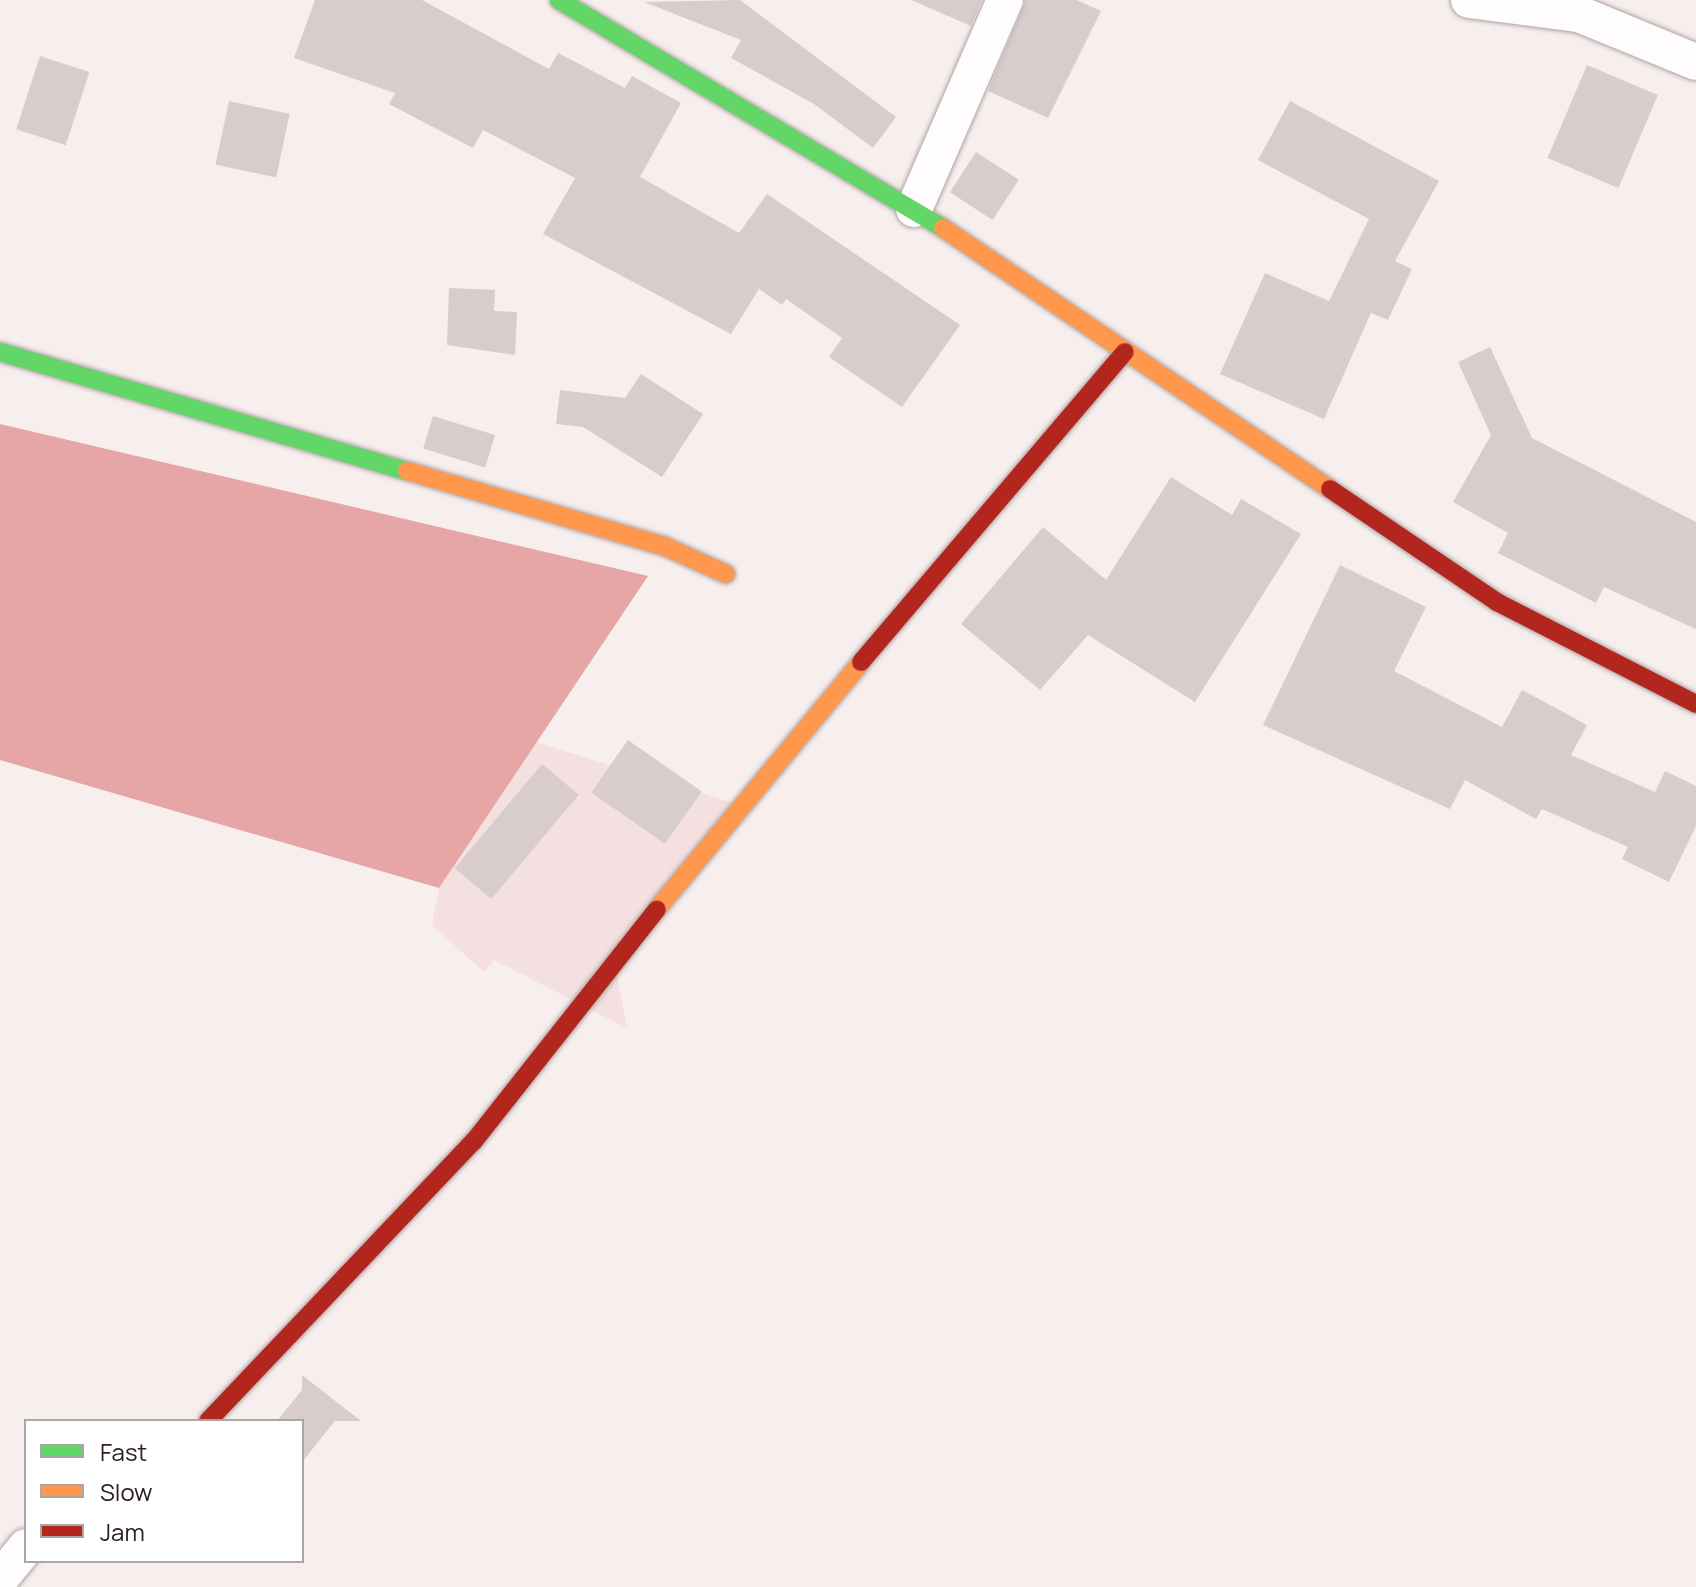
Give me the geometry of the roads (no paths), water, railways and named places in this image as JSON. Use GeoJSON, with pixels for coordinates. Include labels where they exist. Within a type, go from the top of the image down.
{"type":"FeatureCollection","features":[{"type":"Feature","properties":{"kind":"street"},"geometry":{"type":"LineString","coordinates":[[559,0],[914,209],[1497,602],[1696,704]]}},
{"type":"Feature","properties":{"kind":"street"},"geometry":{"type":"LineString","coordinates":[[914,209],[1005,0]]}},
{"type":"Feature","properties":{"kind":"street"},"geometry":{"type":"LineString","coordinates":[[1469,0],[1579,14],[1696,62]]}},
{"type":"Feature","properties":{"kind":"street"},"geometry":{"type":"LineString","coordinates":[[0,352],[664,546],[726,574]]}},
{"type":"Feature","properties":{"kind":"street"},"geometry":{"type":"LineString","coordinates":[[210,1419],[474,1141],[738,806],[1125,352]]}},
{"type":"Feature","properties":{"kind":"street"},"geometry":{"type":"LineString","coordinates":[[0,1579],[24,1549]]}}]}
